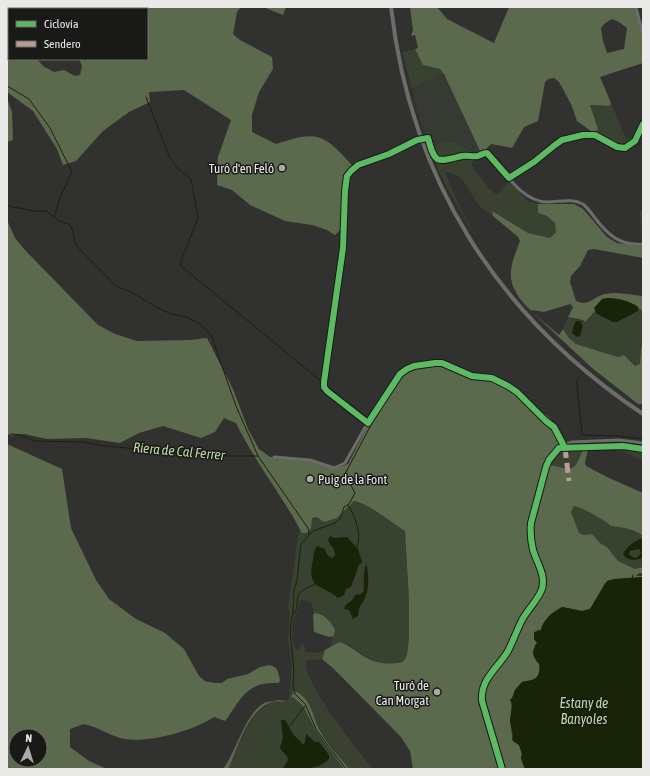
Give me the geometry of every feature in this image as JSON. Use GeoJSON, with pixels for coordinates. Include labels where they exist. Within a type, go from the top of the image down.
{"type":"FeatureCollection","features":[{"type":"Feature","properties":{"kind":"main road"},"geometry":{"type":"LineString","coordinates":[[391,7],[401,70],[416,125],[436,174],[468,235],[519,307],[550,340],[596,380],[643,414]]}},
{"type":"Feature","properties":{"kind":"street"},"geometry":{"type":"LineString","coordinates":[[636,7],[643,35]]}},
{"type":"Feature","properties":{"kind":"street"},"geometry":{"type":"LineString","coordinates":[[509,178],[534,162],[558,143],[583,135],[595,135],[617,147],[625,148],[634,141],[643,124]]}},
{"type":"Feature","properties":{"kind":"street"},"geometry":{"type":"LineString","coordinates":[[492,158],[529,198],[535,201],[545,202],[576,202],[589,209],[601,226],[618,241],[631,244],[643,244]]}},
{"type":"Feature","properties":{"kind":"street"},"geometry":{"type":"LineString","coordinates":[[274,457],[310,460],[334,468],[340,466],[345,463],[367,424],[400,374],[414,366],[434,363],[446,365],[472,376],[492,378],[508,386],[517,392],[554,427],[564,444]]}},
{"type":"Feature","properties":{"kind":"street"},"geometry":{"type":"LineString","coordinates":[[502,769],[482,701],[482,690],[490,675],[508,651],[522,620],[542,589],[543,578],[532,544],[531,523],[546,467],[556,450],[564,444],[577,441],[619,440],[643,443]]}},
{"type":"Feature","properties":{"kind":"shaded area"},"geometry":{"type":"Polygon","coordinates":[[[241,7],[237,12],[233,34],[240,40],[272,57],[273,69],[259,92],[252,115],[252,132],[276,144],[302,137],[317,137],[327,141],[336,148],[352,165],[347,173],[340,230],[335,235],[327,230],[312,225],[285,221],[250,205],[232,190],[217,185],[218,157],[231,120],[184,90],[149,92],[150,102],[129,112],[103,131],[76,161],[63,165],[57,149],[33,111],[7,92],[7,15],[8,60],[38,60],[43,66],[54,72],[64,70],[75,76],[80,75],[82,66],[79,60],[148,60],[148,8],[96,8],[241,7]]]}},
{"type":"Feature","properties":{"kind":"shaded area"},"geometry":{"type":"Polygon","coordinates":[[[263,7],[286,7],[283,15],[263,7]]]}},
{"type":"Feature","properties":{"kind":"shaded area"},"geometry":{"type":"Polygon","coordinates":[[[410,7],[437,7],[447,19],[494,43],[509,7],[637,7],[643,32],[643,63],[600,77],[611,103],[609,106],[590,105],[598,129],[595,134],[577,121],[571,104],[559,82],[554,78],[548,79],[545,82],[538,121],[524,127],[512,148],[491,144],[484,151],[480,151],[444,74],[440,69],[423,65],[415,49],[418,48],[415,35],[411,36],[413,30],[410,7]],[[612,19],[601,28],[607,53],[624,49],[627,28],[612,19]]]}},
{"type":"Feature","properties":{"kind":"shaded area"},"geometry":{"type":"Polygon","coordinates":[[[415,49],[423,65],[440,69],[444,74],[412,88],[402,52],[415,49]]]}},
{"type":"Feature","properties":{"kind":"shaded area"},"geometry":{"type":"Polygon","coordinates":[[[444,74],[480,151],[473,152],[457,143],[446,141],[429,147],[420,121],[412,88],[444,74]]]}},
{"type":"Feature","properties":{"kind":"shaded area"},"geometry":{"type":"Polygon","coordinates":[[[7,98],[12,112],[13,140],[7,142],[7,98]]]}},
{"type":"Feature","properties":{"kind":"shaded area"},"geometry":{"type":"Polygon","coordinates":[[[611,103],[626,139],[635,137],[626,144],[621,145],[611,143],[595,134],[590,105],[609,106],[611,103]]]}},
{"type":"Feature","properties":{"kind":"shaded area"},"geometry":{"type":"Polygon","coordinates":[[[446,141],[457,143],[473,152],[484,151],[471,164],[487,187],[497,195],[509,182],[529,202],[538,204],[538,213],[547,216],[555,223],[556,232],[550,238],[528,233],[492,211],[493,216],[478,204],[462,179],[452,173],[445,172],[458,203],[477,239],[445,183],[429,147],[446,141]]]}},
{"type":"Feature","properties":{"kind":"shaded area"},"geometry":{"type":"Polygon","coordinates":[[[538,204],[574,204],[583,209],[607,237],[617,243],[643,246],[643,258],[594,249],[588,250],[580,266],[571,276],[570,282],[576,301],[580,303],[588,302],[601,295],[610,293],[643,296],[643,312],[638,307],[594,308],[595,311],[585,322],[583,320],[568,317],[573,307],[570,304],[544,312],[530,310],[517,295],[511,279],[515,253],[520,241],[518,237],[493,216],[492,211],[528,233],[550,238],[556,232],[555,223],[547,216],[538,213],[538,204]]]}},
{"type":"Feature","properties":{"kind":"shaded area"},"geometry":{"type":"Polygon","coordinates":[[[643,210],[643,241],[642,242],[640,211],[643,210]]]}},
{"type":"Feature","properties":{"kind":"shaded area"},"geometry":{"type":"Polygon","coordinates":[[[7,220],[15,238],[24,249],[98,325],[115,334],[137,341],[190,340],[207,338],[233,389],[248,429],[259,449],[270,457],[316,462],[337,468],[348,464],[368,425],[401,376],[419,367],[440,364],[496,380],[513,389],[550,418],[552,421],[550,425],[559,442],[559,445],[552,452],[542,472],[532,507],[529,528],[530,542],[534,558],[547,585],[547,579],[535,546],[533,533],[535,514],[550,465],[572,468],[575,466],[583,449],[588,449],[585,463],[586,466],[643,493],[643,536],[632,530],[611,526],[599,517],[574,506],[571,512],[579,533],[584,535],[592,534],[600,543],[607,547],[618,561],[635,569],[643,567],[643,573],[639,573],[636,576],[643,577],[617,579],[605,583],[590,609],[582,611],[562,607],[550,615],[541,630],[537,630],[537,643],[535,645],[539,665],[538,675],[532,681],[522,682],[515,690],[511,702],[512,708],[510,721],[513,741],[519,745],[525,769],[413,769],[410,751],[401,737],[334,669],[322,659],[325,650],[339,642],[349,646],[368,659],[383,663],[403,662],[407,655],[409,639],[409,600],[405,531],[373,509],[354,501],[337,518],[324,522],[317,517],[312,518],[311,528],[307,533],[302,533],[243,437],[236,423],[224,418],[215,432],[201,438],[163,426],[139,433],[120,443],[86,438],[47,439],[24,434],[7,436],[7,220]]]}},
{"type":"Feature","properties":{"kind":"shaded area"},"geometry":{"type":"Polygon","coordinates":[[[638,307],[643,312],[643,343],[640,364],[635,366],[624,355],[618,357],[576,344],[569,338],[563,329],[568,317],[584,322],[594,308],[638,307]]]}},
{"type":"Feature","properties":{"kind":"shaded area"},"geometry":{"type":"Polygon","coordinates":[[[533,313],[559,335],[563,329],[569,338],[576,344],[618,357],[624,355],[635,366],[640,364],[643,343],[643,404],[638,404],[592,368],[533,313]]]}},
{"type":"Feature","properties":{"kind":"shaded area"},"geometry":{"type":"Polygon","coordinates":[[[618,442],[643,445],[643,461],[617,448],[583,449],[575,466],[572,468],[550,465],[558,453],[570,444],[618,442]]]}},
{"type":"Feature","properties":{"kind":"shaded area"},"geometry":{"type":"Polygon","coordinates":[[[7,444],[62,469],[71,528],[96,580],[109,599],[136,619],[165,633],[184,649],[199,676],[205,681],[222,683],[227,679],[248,674],[260,667],[270,665],[276,668],[278,672],[280,680],[279,683],[268,683],[252,688],[241,698],[225,721],[214,717],[195,727],[171,735],[135,740],[120,738],[84,724],[70,729],[70,747],[89,761],[107,769],[7,769],[7,444]]]}},
{"type":"Feature","properties":{"kind":"shaded area"},"geometry":{"type":"Polygon","coordinates":[[[354,501],[361,502],[405,531],[409,600],[409,639],[407,655],[403,662],[389,665],[377,662],[364,656],[348,644],[330,646],[335,630],[327,618],[314,614],[312,604],[307,601],[300,600],[293,622],[292,635],[297,650],[299,650],[302,644],[304,644],[306,652],[315,653],[325,651],[322,659],[306,660],[307,670],[312,683],[332,716],[373,769],[349,769],[319,730],[309,706],[301,694],[293,697],[303,706],[316,731],[344,769],[227,769],[246,729],[256,713],[270,702],[285,702],[289,698],[292,666],[288,639],[290,613],[288,608],[299,528],[302,533],[313,519],[319,517],[337,518],[354,501]]]}},
{"type":"Feature","properties":{"kind":"shaded area"},"geometry":{"type":"Polygon","coordinates":[[[574,506],[577,506],[608,522],[640,533],[643,536],[643,567],[635,569],[618,561],[607,547],[600,543],[592,534],[584,535],[579,533],[571,512],[574,506]]]}},
{"type":"Feature","properties":{"kind":"shaded area"},"geometry":{"type":"Polygon","coordinates":[[[315,613],[322,615],[329,621],[335,630],[334,636],[329,637],[314,632],[313,615],[315,613]]]}},
{"type":"Feature","properties":{"kind":"shaded area"},"geometry":{"type":"Polygon","coordinates":[[[294,691],[300,694],[308,702],[323,736],[349,769],[344,769],[316,731],[303,706],[293,697],[291,698],[294,691]]]}},
{"type":"Feature","properties":{"kind":"shaded area"},"geometry":{"type":"Polygon","coordinates":[[[279,700],[287,701],[269,703],[255,714],[244,731],[229,767],[227,769],[223,769],[253,713],[267,702],[279,700]]]}},
{"type":"Feature","properties":{"kind":"water"},"geometry":{"type":"Polygon","coordinates":[[[606,298],[627,301],[638,307],[638,311],[617,322],[613,322],[597,314],[594,308],[602,299],[606,298]]]}},
{"type":"Feature","properties":{"kind":"water"},"geometry":{"type":"Polygon","coordinates":[[[576,321],[580,321],[583,326],[580,336],[577,337],[572,333],[576,321]]]}},
{"type":"Feature","properties":{"kind":"water"},"geometry":{"type":"Polygon","coordinates":[[[330,536],[334,538],[347,537],[358,549],[362,562],[359,565],[351,587],[346,589],[344,595],[338,598],[318,586],[312,579],[311,573],[314,552],[317,546],[325,549],[327,555],[332,558],[335,555],[334,549],[328,540],[330,536]]]}},
{"type":"Feature","properties":{"kind":"water"},"geometry":{"type":"Polygon","coordinates":[[[640,539],[643,540],[643,558],[635,560],[625,557],[623,554],[628,547],[640,539]],[[639,549],[630,551],[629,555],[635,558],[639,556],[641,552],[639,549]]]}},
{"type":"Feature","properties":{"kind":"water"},"geometry":{"type":"Polygon","coordinates":[[[366,564],[368,575],[367,591],[358,616],[353,619],[349,610],[344,609],[356,594],[359,595],[364,591],[364,574],[366,564]]]}},
{"type":"Feature","properties":{"kind":"water","name":"Estany de Banyoles"},"geometry":{"type":"Polygon","coordinates":[[[643,577],[643,769],[525,769],[521,759],[522,754],[519,745],[512,739],[513,736],[510,721],[512,704],[510,700],[515,690],[522,682],[533,680],[537,677],[540,665],[533,655],[537,643],[534,639],[534,632],[541,630],[546,619],[562,607],[582,611],[590,609],[607,581],[614,579],[643,577]]]}},
{"type":"Feature","properties":{"kind":"water"},"geometry":{"type":"Polygon","coordinates":[[[281,720],[285,720],[293,734],[303,745],[306,734],[315,742],[319,742],[329,755],[329,759],[319,766],[301,769],[283,769],[288,760],[280,748],[283,738],[281,720]]]}},
{"type":"Feature","properties":{"kind":"waterway"},"geometry":{"type":"LineString","coordinates":[[7,86],[29,99],[50,128],[72,172],[60,198],[54,217]]}},
{"type":"Feature","properties":{"kind":"waterway"},"geometry":{"type":"LineString","coordinates":[[146,97],[169,156],[176,167],[191,179],[198,219],[181,260],[181,266],[372,423],[345,474],[355,493],[349,504],[344,507],[340,519],[335,523],[313,531],[301,544],[290,630],[294,671],[293,685],[295,694],[305,704],[317,731],[346,769]]}},
{"type":"Feature","properties":{"kind":"waterway"},"geometry":{"type":"LineString","coordinates":[[7,206],[35,211],[46,211],[60,221],[69,224],[72,229],[76,245],[116,286],[131,292],[171,314],[187,317],[200,324],[211,335],[236,406],[258,456]]}},
{"type":"Feature","properties":{"kind":"waterway"},"geometry":{"type":"LineString","coordinates":[[579,377],[577,380],[577,385],[582,435],[618,436],[643,439]]}},
{"type":"Feature","properties":{"kind":"waterway","name":"Riera de Cal Ferrer"},"geometry":{"type":"LineString","coordinates":[[7,436],[12,434],[21,435],[34,441],[83,442],[105,446],[215,456],[258,456],[308,528],[309,534]]}},
{"type":"Feature","properties":{"kind":"waterway"},"geometry":{"type":"LineString","coordinates":[[348,505],[357,525],[359,536],[357,547]]}},
{"type":"Feature","properties":{"kind":"waterway"},"geometry":{"type":"LineString","coordinates":[[292,616],[297,609],[299,594],[316,583]]}},
{"type":"Feature","properties":{"kind":"waterway"},"geometry":{"type":"LineString","coordinates":[[289,727],[305,706]]}},
{"type":"Feature","properties":{"kind":"marked path"},"geometry":{"type":"LineString","coordinates":[[565,448],[569,481]]}},
{"type":"Feature","properties":{"kind":"cycle path"},"geometry":{"type":"LineString","coordinates":[[565,448],[554,427],[517,392],[492,378],[472,376],[442,363],[414,366],[400,374],[368,423],[327,391],[324,387],[324,382],[343,248],[347,176],[358,165],[389,154],[417,140],[428,138],[430,147],[435,157],[438,159],[447,160],[464,156],[478,156],[487,153],[509,178],[534,162],[562,140],[583,135],[595,135],[617,147],[625,148],[635,141],[643,124]]}},
{"type":"Feature","properties":{"kind":"cycle path"},"geometry":{"type":"LineString","coordinates":[[502,769],[482,701],[482,693],[490,674],[508,651],[522,620],[542,589],[543,579],[533,550],[531,523],[549,460],[559,448],[623,446],[643,449]]}},
{"type":"Feature","properties":{"kind":"place","name":"Turó d'en Feló"},"geometry":{"type":"Point","coordinates":[282,168]}},
{"type":"Feature","properties":{"kind":"place","name":"Puig de la Font"},"geometry":{"type":"Point","coordinates":[310,479]}},
{"type":"Feature","properties":{"kind":"place","name":"Turó de Can Morgat"},"geometry":{"type":"Point","coordinates":[437,692]}}]}
